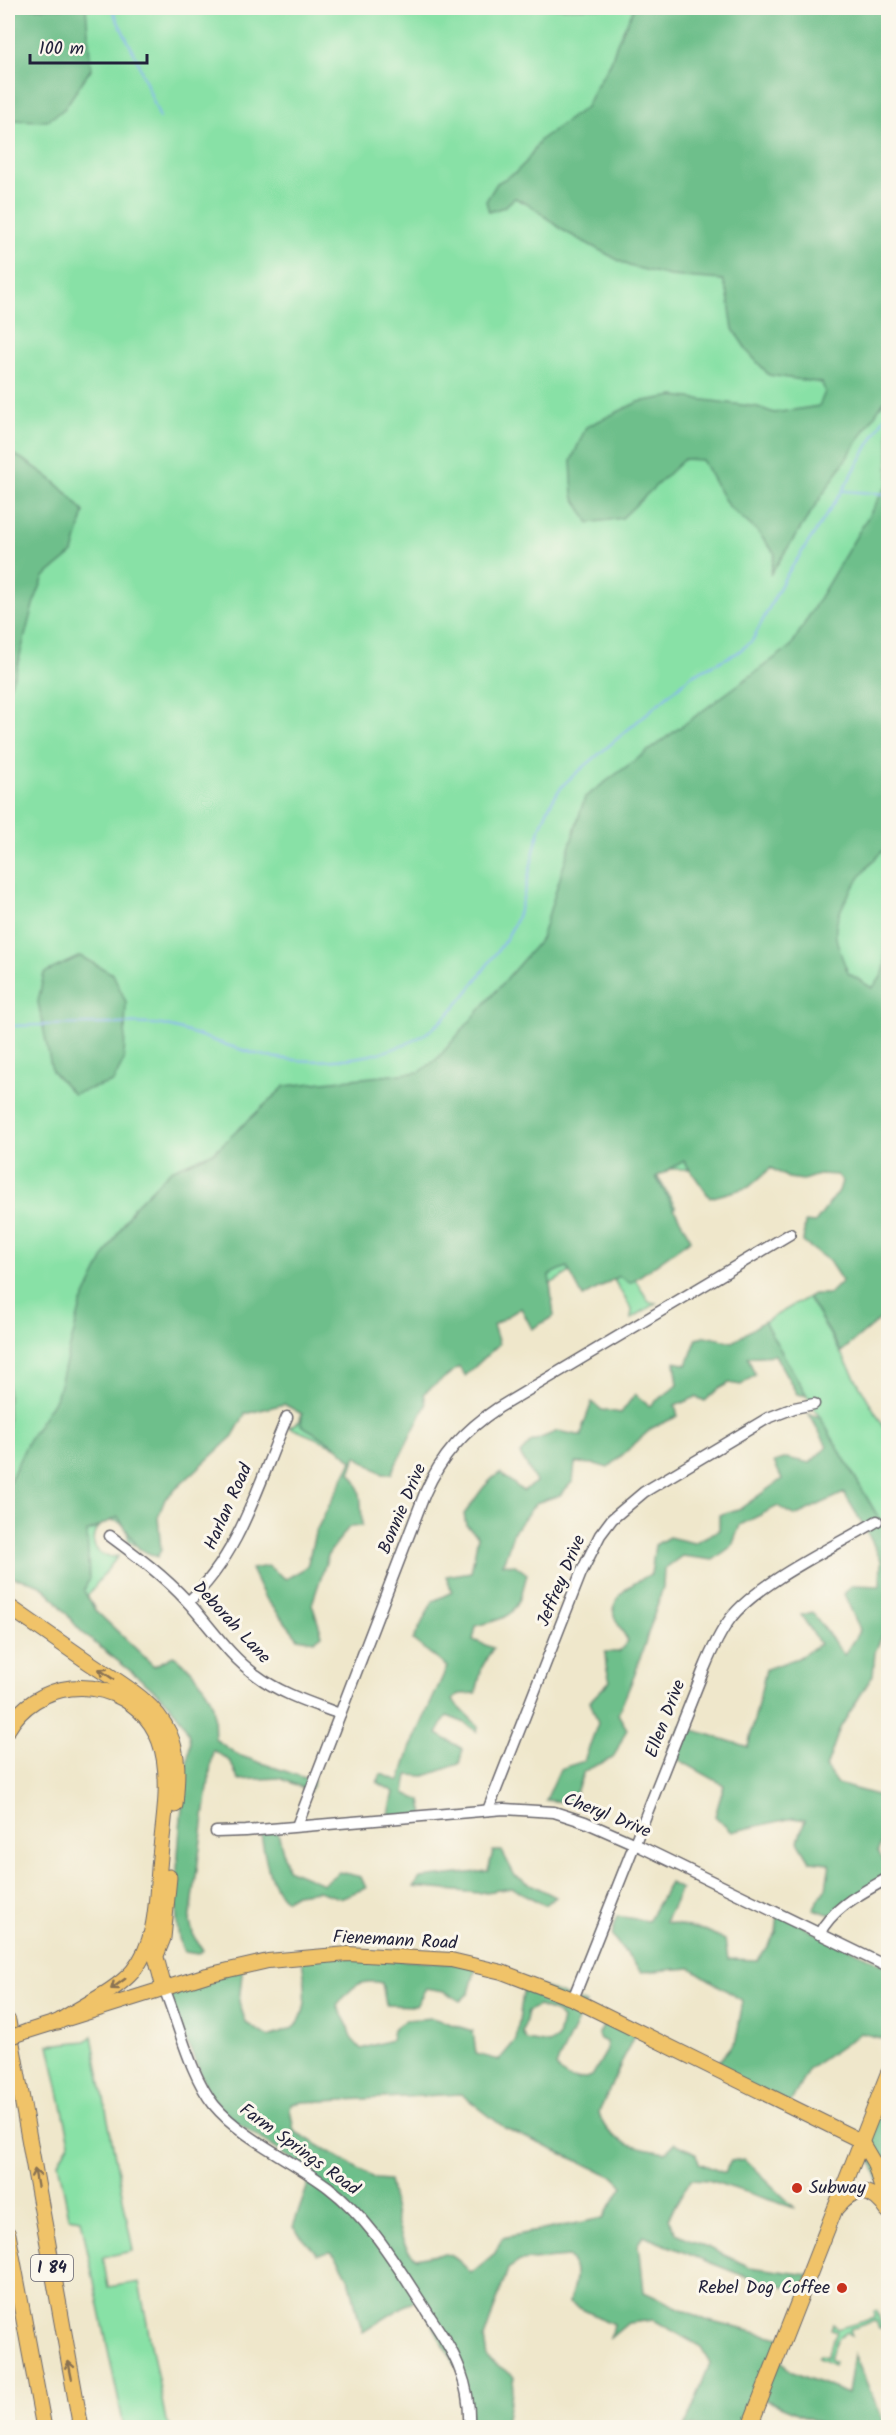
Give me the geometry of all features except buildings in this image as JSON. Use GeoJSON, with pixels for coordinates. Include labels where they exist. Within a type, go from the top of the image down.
{"type":"FeatureCollection","features":[{"type":"Feature","properties":{"kind":"highway"},"geometry":{"type":"LineString","coordinates":[[8,1606],[140,1697],[157,1714],[169,1733],[176,1756],[177,1779],[163,1938],[157,1953]]}},
{"type":"Feature","properties":{"kind":"highway"},"geometry":{"type":"LineString","coordinates":[[8,1729],[21,1711],[38,1699],[72,1688],[97,1689],[120,1697],[139,1710],[149,1722],[164,1751],[166,1774],[151,1937],[142,1959],[125,1979],[58,2022]]}},
{"type":"Feature","properties":{"kind":"highway"},"geometry":{"type":"LineString","coordinates":[[151,1937],[157,1953],[158,1968],[164,1988]]}},
{"type":"Feature","properties":{"kind":"highway","name":"I 84"},"geometry":{"type":"LineString","coordinates":[[8,2021],[81,2427]]}},
{"type":"Feature","properties":{"kind":"highway"},"geometry":{"type":"LineString","coordinates":[[749,2427],[888,2074]]}},
{"type":"Feature","properties":{"kind":"highway"},"geometry":{"type":"LineString","coordinates":[[834,2212],[848,2196],[862,2191],[876,2196],[888,2211]]}},
{"type":"Feature","properties":{"kind":"highway","name":"I 84"},"geometry":{"type":"LineString","coordinates":[[8,2234],[44,2427]]}},
{"type":"Feature","properties":{"kind":"main road","name":"Fienemann Road"},"geometry":{"type":"LineString","coordinates":[[8,2038],[220,1971],[268,1961],[310,1955],[370,1954],[451,1960],[518,1977],[573,1999],[861,2141]]}},
{"type":"Feature","properties":{"kind":"main road"},"geometry":{"type":"LineString","coordinates":[[861,2141],[874,2163],[888,2211]]}},
{"type":"Feature","properties":{"kind":"street","name":"Bonnie Drive"},"geometry":{"type":"LineString","coordinates":[[297,1826],[425,1493],[436,1470],[453,1446],[467,1430],[498,1408],[790,1234]]}},
{"type":"Feature","properties":{"kind":"street","name":"Jeffrey Drive"},"geometry":{"type":"LineString","coordinates":[[488,1810],[581,1573],[600,1535],[612,1519],[644,1492],[764,1420],[794,1408],[814,1404]]}},
{"type":"Feature","properties":{"kind":"street","name":"Harlan Road"},"geometry":{"type":"LineString","coordinates":[[188,1602],[215,1575],[233,1545],[286,1418]]}},
{"type":"Feature","properties":{"kind":"street","name":"Ellen Drive"},"geometry":{"type":"LineString","coordinates":[[573,1999],[704,1669],[731,1618],[770,1584],[878,1521]]}},
{"type":"Feature","properties":{"kind":"street","name":"Deborah Lane"},"geometry":{"type":"LineString","coordinates":[[110,1536],[149,1565],[188,1602],[234,1656],[255,1675],[280,1690],[339,1714]]}},
{"type":"Feature","properties":{"kind":"street","name":"Cheryl Drive"},"geometry":{"type":"LineString","coordinates":[[216,1832],[520,1808],[554,1812],[585,1822],[635,1844],[888,1967]]}},
{"type":"Feature","properties":{"kind":"street"},"geometry":{"type":"LineString","coordinates":[[819,1934],[824,1924],[841,1907],[888,1878]]}},
{"type":"Feature","properties":{"kind":"street","name":"Farm Springs Road"},"geometry":{"type":"LineString","coordinates":[[164,1988],[196,2072],[214,2105],[236,2125],[339,2196],[360,2217],[385,2248],[447,2344],[459,2367],[469,2405],[469,2427]]}},
{"type":"Feature","properties":{"kind":"green space"},"geometry":{"type":"Polygon","coordinates":[[[8,8],[888,8],[888,1169],[653,1169],[676,1208],[614,1245],[649,1302],[656,1303],[631,1319],[632,1310],[599,1255],[506,1310],[354,1454],[289,1427],[300,1421],[303,1405],[206,1395],[153,1519],[135,1545],[129,1541],[126,1527],[117,1521],[107,1521],[95,1532],[93,1538],[97,1550],[109,1557],[118,1556],[75,1612],[8,1560],[8,8]]]}},
{"type":"Feature","properties":{"kind":"green space"},"geometry":{"type":"Polygon","coordinates":[[[8,8],[86,8],[91,69],[64,109],[47,121],[8,120],[8,8]]]}},
{"type":"Feature","properties":{"kind":"green space"},"geometry":{"type":"Polygon","coordinates":[[[634,8],[888,8],[888,395],[770,575],[775,554],[757,531],[728,506],[702,460],[684,459],[622,518],[589,523],[573,496],[571,461],[586,427],[638,402],[674,396],[758,407],[774,413],[819,406],[825,392],[822,383],[769,375],[748,352],[733,329],[728,295],[723,280],[670,276],[629,266],[564,231],[531,206],[515,198],[504,207],[489,212],[486,201],[497,183],[515,173],[526,162],[540,140],[586,107],[611,62],[617,43],[634,8]]]}},
{"type":"Feature","properties":{"kind":"green space"},"geometry":{"type":"Polygon","coordinates":[[[8,451],[49,477],[84,512],[73,553],[44,577],[33,605],[16,671],[8,691],[8,451]]]}},
{"type":"Feature","properties":{"kind":"green space"},"geometry":{"type":"Polygon","coordinates":[[[888,483],[888,846],[871,863],[845,900],[836,926],[836,937],[848,973],[872,988],[883,973],[884,949],[888,935],[888,1319],[884,1316],[841,1352],[808,1297],[813,1294],[829,1294],[842,1281],[829,1261],[803,1242],[805,1222],[815,1223],[839,1191],[842,1181],[837,1175],[821,1174],[803,1180],[788,1178],[771,1168],[749,1187],[710,1198],[684,1161],[656,1177],[691,1239],[630,1283],[619,1276],[583,1297],[567,1267],[549,1275],[554,1316],[532,1329],[521,1308],[493,1325],[499,1344],[465,1376],[459,1367],[424,1393],[426,1405],[391,1474],[383,1474],[356,1456],[350,1473],[359,1491],[362,1526],[349,1527],[329,1553],[312,1604],[322,1635],[314,1641],[298,1638],[264,1596],[251,1569],[268,1566],[286,1579],[307,1567],[315,1533],[352,1461],[335,1445],[301,1425],[302,1414],[284,1404],[245,1414],[233,1436],[165,1499],[158,1517],[161,1550],[157,1557],[139,1549],[118,1517],[87,1532],[89,1578],[84,1591],[95,1610],[154,1666],[173,1656],[191,1671],[211,1699],[215,1739],[238,1755],[314,1781],[310,1791],[280,1778],[238,1780],[231,1762],[213,1750],[190,1922],[194,1937],[203,1950],[198,1954],[185,1952],[179,1939],[176,1886],[190,1744],[186,1729],[176,1713],[161,1697],[79,1629],[45,1589],[32,1582],[8,1576],[8,1485],[28,1441],[57,1396],[81,1305],[106,1253],[133,1208],[171,1170],[214,1152],[285,1086],[420,1072],[438,1058],[541,939],[585,797],[791,646],[888,483]]]}},
{"type":"Feature","properties":{"kind":"green space"},"geometry":{"type":"Polygon","coordinates":[[[80,956],[113,974],[126,1002],[124,1060],[113,1082],[73,1094],[52,1071],[38,1002],[44,973],[80,956]]]}},
{"type":"Feature","properties":{"kind":"green space"},"geometry":{"type":"Polygon","coordinates":[[[808,1297],[888,1434],[888,1534],[764,1322],[808,1297]]]}},
{"type":"Feature","properties":{"kind":"green space"},"geometry":{"type":"Polygon","coordinates":[[[764,1321],[807,1396],[797,1394],[775,1355],[748,1357],[755,1375],[741,1385],[729,1383],[705,1401],[696,1397],[675,1406],[678,1416],[652,1428],[608,1468],[595,1464],[575,1463],[573,1481],[560,1495],[536,1503],[514,1531],[503,1564],[515,1565],[527,1574],[517,1605],[507,1616],[476,1626],[473,1640],[493,1648],[482,1667],[476,1693],[460,1694],[452,1700],[478,1726],[477,1732],[465,1723],[447,1716],[437,1734],[463,1749],[459,1764],[425,1776],[408,1775],[405,1793],[421,1801],[424,1815],[388,1818],[394,1792],[377,1782],[381,1774],[400,1781],[410,1749],[447,1667],[413,1640],[433,1601],[452,1592],[446,1576],[471,1572],[478,1536],[466,1525],[464,1514],[480,1492],[500,1473],[523,1491],[536,1482],[520,1454],[531,1442],[558,1431],[582,1436],[583,1426],[592,1402],[602,1410],[621,1413],[635,1394],[649,1406],[678,1385],[675,1362],[687,1365],[697,1338],[705,1336],[733,1342],[764,1321]]]}},
{"type":"Feature","properties":{"kind":"green space"},"geometry":{"type":"Polygon","coordinates":[[[809,1414],[820,1417],[888,1534],[888,1628],[875,1652],[873,1675],[840,1728],[826,1768],[837,1784],[888,1798],[888,1825],[878,1851],[884,1862],[888,1861],[888,1878],[831,1915],[813,1909],[826,1888],[830,1863],[810,1861],[798,1841],[805,1820],[793,1818],[731,1832],[715,1816],[724,1785],[670,1755],[681,1726],[748,1747],[766,1669],[798,1658],[820,1644],[801,1615],[812,1612],[844,1655],[860,1630],[844,1594],[852,1585],[880,1586],[881,1560],[844,1493],[795,1516],[778,1506],[740,1525],[732,1546],[713,1560],[682,1556],[664,1569],[663,1587],[635,1674],[618,1714],[627,1729],[613,1758],[584,1771],[572,1803],[546,1800],[560,1769],[584,1761],[598,1723],[590,1701],[610,1681],[605,1652],[619,1652],[628,1641],[614,1615],[616,1601],[620,1595],[651,1574],[655,1545],[669,1537],[694,1543],[719,1530],[719,1515],[741,1508],[782,1479],[774,1462],[786,1458],[810,1463],[827,1446],[809,1414]]]}},
{"type":"Feature","properties":{"kind":"green space"},"geometry":{"type":"Polygon","coordinates":[[[277,1828],[287,1869],[323,1884],[339,1872],[361,1877],[366,1888],[340,1898],[318,1891],[296,1894],[286,1900],[271,1877],[260,1830],[277,1828]]]}},
{"type":"Feature","properties":{"kind":"green space"},"geometry":{"type":"Polygon","coordinates":[[[493,1851],[502,1851],[515,1876],[556,1897],[545,1905],[512,1888],[479,1893],[414,1887],[420,1878],[488,1871],[493,1851]]]}},
{"type":"Feature","properties":{"kind":"green space"},"geometry":{"type":"Polygon","coordinates":[[[670,1883],[681,1889],[665,1922],[707,1931],[725,1940],[728,1959],[758,1960],[776,1933],[778,1914],[888,1967],[888,2040],[861,2033],[809,2069],[789,2105],[714,2067],[736,2041],[743,2001],[691,1968],[641,1972],[612,1936],[617,1916],[648,1921],[670,1883]]]}},
{"type":"Feature","properties":{"kind":"green space"},"geometry":{"type":"Polygon","coordinates":[[[301,1954],[477,1965],[469,1993],[460,2001],[444,1991],[426,1988],[416,2006],[386,2005],[382,1983],[367,1982],[356,1986],[337,2006],[347,2024],[351,2038],[361,2049],[391,2040],[393,2029],[406,2020],[432,2018],[473,2031],[476,2054],[499,2060],[516,2040],[525,1980],[586,2004],[556,2066],[567,2078],[581,2079],[592,2076],[607,2050],[606,2042],[598,2035],[609,2015],[637,2029],[599,2112],[608,2131],[634,2146],[666,2152],[675,2143],[697,2154],[699,2163],[724,2173],[731,2161],[744,2159],[795,2208],[708,2180],[691,2179],[668,2218],[676,2233],[750,2267],[809,2275],[803,2289],[759,2282],[643,2236],[637,2245],[640,2252],[644,2292],[708,2321],[784,2339],[777,2356],[790,2371],[848,2394],[854,2354],[886,2427],[830,2427],[761,2398],[749,2427],[685,2427],[710,2363],[701,2347],[654,2320],[628,2323],[610,2338],[613,2324],[569,2303],[575,2273],[568,2257],[520,2261],[508,2269],[484,2338],[487,2358],[515,2377],[505,2427],[469,2427],[464,2380],[417,2298],[363,2332],[349,2280],[339,2261],[331,2252],[317,2254],[293,2227],[312,2173],[233,2120],[211,2098],[164,1988],[243,1965],[239,2002],[246,2023],[268,2037],[291,2029],[300,2020],[305,2002],[301,1954]],[[538,2006],[528,2011],[523,2033],[527,2040],[549,2044],[558,2038],[562,2019],[557,2013],[538,2006]],[[461,2094],[304,2102],[291,2104],[290,2109],[294,2131],[375,2179],[389,2180],[401,2234],[410,2252],[417,2258],[447,2254],[458,2260],[471,2273],[495,2253],[502,2238],[603,2218],[623,2186],[614,2177],[505,2128],[461,2094]]]}},
{"type":"Feature","properties":{"kind":"green space"},"geometry":{"type":"Polygon","coordinates":[[[92,2036],[133,2251],[103,2257],[108,2287],[139,2282],[166,2421],[171,2427],[124,2427],[81,2219],[69,2217],[58,2162],[70,2142],[49,2045],[86,2041],[92,2036]]]}},
{"type":"Feature","properties":{"kind":"green space"},"geometry":{"type":"Polygon","coordinates":[[[888,2074],[888,2210],[867,2148],[888,2074]]]}},
{"type":"Feature","properties":{"kind":"green space"},"geometry":{"type":"Polygon","coordinates":[[[874,2311],[877,2311],[882,2328],[879,2329],[876,2321],[850,2329],[852,2336],[847,2332],[838,2339],[829,2359],[835,2362],[834,2365],[818,2358],[820,2355],[826,2357],[837,2332],[831,2329],[833,2324],[837,2329],[875,2318],[874,2311]]]}},
{"type":"Feature","properties":{"kind":"waterway"},"geometry":{"type":"LineString","coordinates":[[111,8],[135,55],[160,118]]}},
{"type":"Feature","properties":{"kind":"waterway"},"geometry":{"type":"LineString","coordinates":[[8,1026],[155,1024],[175,1028],[253,1053],[285,1059],[307,1060],[352,1058],[374,1054],[415,1040],[432,1029],[452,1011],[469,990],[512,927],[520,907],[543,821],[552,801],[565,783],[692,675],[737,653],[752,641],[784,579],[843,490],[888,411]]}},
{"type":"Feature","properties":{"kind":"waterway"},"geometry":{"type":"LineString","coordinates":[[844,491],[888,494]]}},
{"type":"Feature","properties":{"kind":"place","name":"Subway"},"geometry":{"type":"Point","coordinates":[797,2188]}},
{"type":"Feature","properties":{"kind":"place","name":"Rebel Dog Coffee"},"geometry":{"type":"Point","coordinates":[842,2288]}}]}
